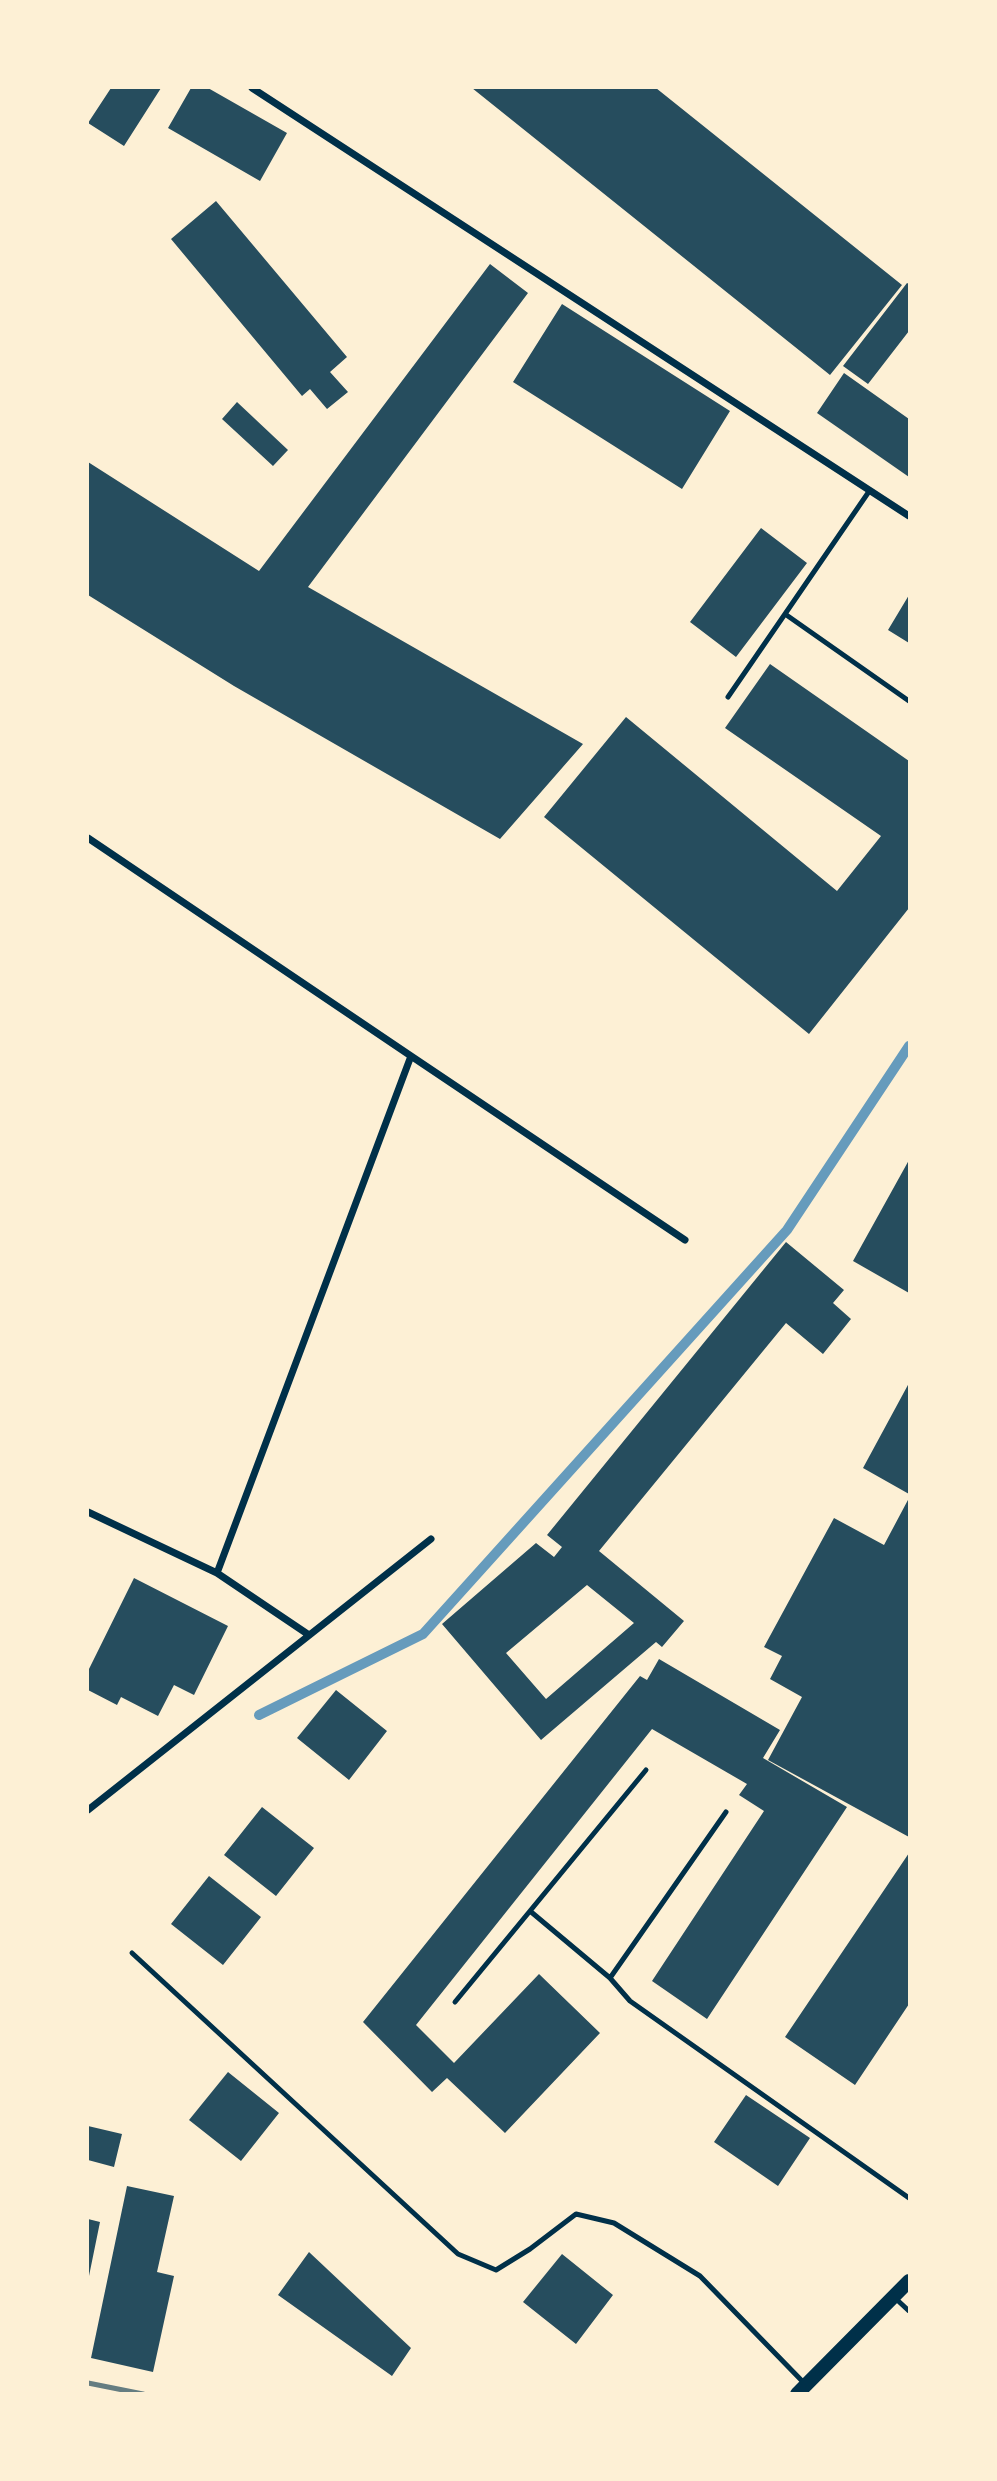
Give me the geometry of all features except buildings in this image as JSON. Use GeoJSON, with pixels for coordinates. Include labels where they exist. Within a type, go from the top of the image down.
{"type":"FeatureCollection","features":[{"type":"Feature","properties":{"kind":"main road"},"geometry":{"type":"LineString","coordinates":[[802,2389],[909,2281]]}},
{"type":"Feature","properties":{"kind":"street"},"geometry":{"type":"LineString","coordinates":[[252,88],[909,516]]}},
{"type":"Feature","properties":{"kind":"street"},"geometry":{"type":"LineString","coordinates":[[88,838],[685,1240]]}},
{"type":"Feature","properties":{"kind":"street"},"geometry":{"type":"LineString","coordinates":[[217,1573],[411,1056]]}},
{"type":"Feature","properties":{"kind":"street"},"geometry":{"type":"LineString","coordinates":[[88,1512],[217,1573],[309,1635]]}},
{"type":"Feature","properties":{"kind":"street"},"geometry":{"type":"LineString","coordinates":[[88,1810],[431,1539]]}},
{"type":"Feature","properties":{"kind":"lane"},"geometry":{"type":"LineString","coordinates":[[728,697],[870,491]]}},
{"type":"Feature","properties":{"kind":"lane"},"geometry":{"type":"LineString","coordinates":[[785,614],[909,701]]}},
{"type":"Feature","properties":{"kind":"lane"},"geometry":{"type":"LineString","coordinates":[[455,2002],[646,1770]]}},
{"type":"Feature","properties":{"kind":"lane"},"geometry":{"type":"LineString","coordinates":[[610,1978],[726,1812]]}},
{"type":"Feature","properties":{"kind":"lane"},"geometry":{"type":"LineString","coordinates":[[530,1911],[610,1978],[630,2001],[909,2197]]}},
{"type":"Feature","properties":{"kind":"lane"},"geometry":{"type":"LineString","coordinates":[[132,1953],[458,2254],[496,2270],[530,2249],[576,2214],[614,2223],[700,2276],[802,2389]]}},
{"type":"Feature","properties":{"kind":"lane"},"geometry":{"type":"LineString","coordinates":[[894,2297],[909,2311]]}},
{"type":"Feature","properties":{"kind":"waterway"},"geometry":{"type":"LineString","coordinates":[[259,1715],[423,1634],[787,1230],[909,1046]]}},
{"type":"Feature","properties":{"kind":"railway"},"geometry":{"type":"LineString","coordinates":[[88,2383],[143,2394]]}}]}
